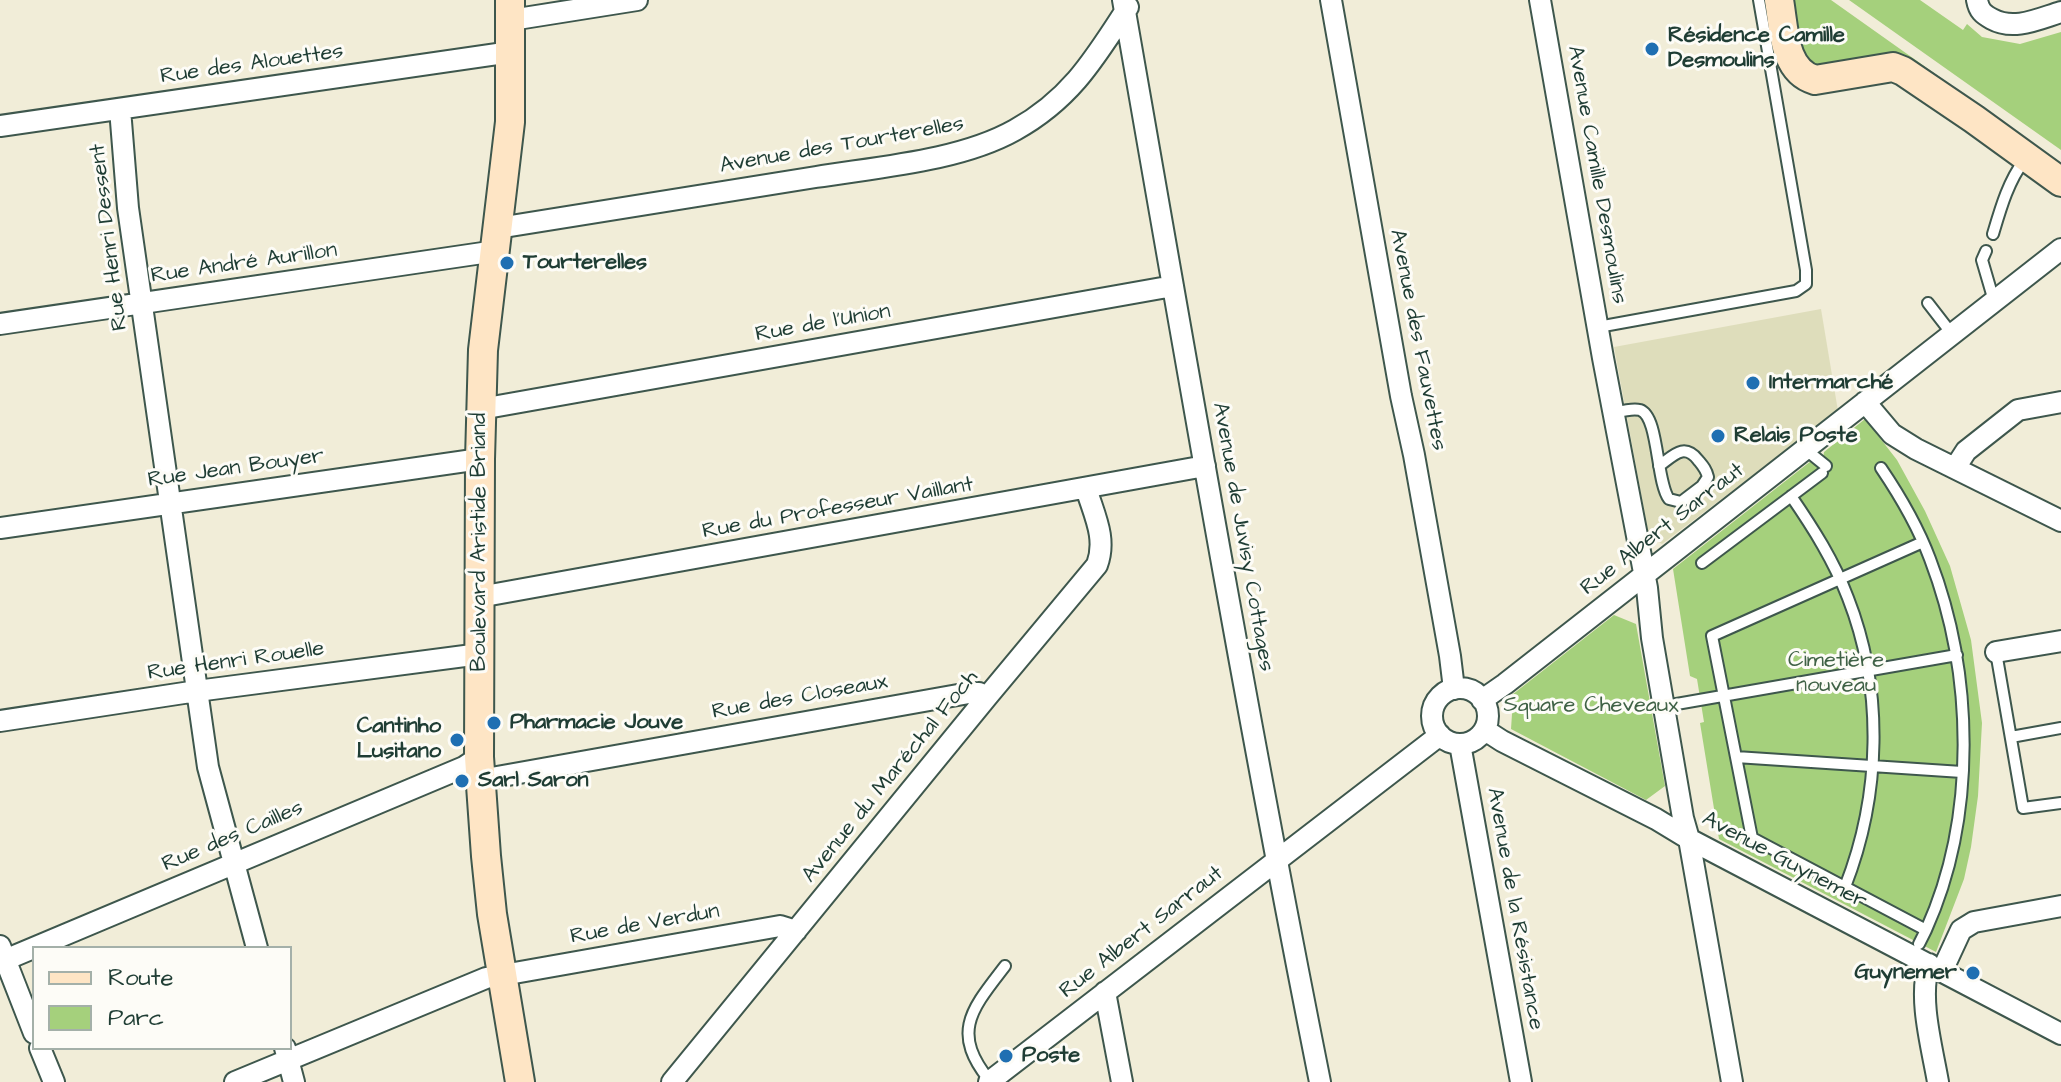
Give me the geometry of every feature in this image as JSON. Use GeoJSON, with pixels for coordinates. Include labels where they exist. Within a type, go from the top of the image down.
{"type":"FeatureCollection","features":[{"type":"Feature","properties":{"kind":"main road"},"geometry":{"type":"LineString","coordinates":[[1779,0],[1790,59],[1796,70],[1805,77],[1815,80],[1893,67],[1903,71],[2061,182]]}},
{"type":"Feature","properties":{"kind":"main road","name":"Boulevard Aristide Briand"},"geometry":{"type":"LineString","coordinates":[[510,10],[510,122],[483,350],[480,768],[487,871],[520,1082]]}},
{"type":"Feature","properties":{"kind":"street"},"geometry":{"type":"LineString","coordinates":[[510,10],[637,0]]}},
{"type":"Feature","properties":{"kind":"street","name":"Avenue des Fauvettes"},"geometry":{"type":"LineString","coordinates":[[1331,0],[1454,689]]}},
{"type":"Feature","properties":{"kind":"street","name":"Avenue Camille Desmoulins"},"geometry":{"type":"LineString","coordinates":[[1540,0],[1732,1082]]}},
{"type":"Feature","properties":{"kind":"street"},"geometry":{"type":"LineString","coordinates":[[1977,0],[1983,14],[2003,24],[2015,25],[2061,12]]}},
{"type":"Feature","properties":{"kind":"street","name":"Avenue des Tourterelles"},"geometry":{"type":"LineString","coordinates":[[497,240],[978,146],[1014,131],[1045,111],[1069,90],[1089,67],[1127,4]]}},
{"type":"Feature","properties":{"kind":"street","name":"Avenue de Juvisy Cottages"},"geometry":{"type":"LineString","coordinates":[[1127,4],[1205,466],[1276,861],[1320,1082]]}},
{"type":"Feature","properties":{"kind":"street","name":"Rue des Alouettes"},"geometry":{"type":"LineString","coordinates":[[0,126],[511,52]]}},
{"type":"Feature","properties":{"kind":"street","name":"Rue Henri Dessent"},"geometry":{"type":"LineString","coordinates":[[120,109],[128,208],[212,786],[256,946]]}},
{"type":"Feature","properties":{"kind":"street","name":"Rue André Aurillon"},"geometry":{"type":"LineString","coordinates":[[0,324],[141,303],[497,240]]}},
{"type":"Feature","properties":{"kind":"street","name":"Rue Albert Sarraut"},"geometry":{"type":"LineString","coordinates":[[1482,700],[2061,249]]}},
{"type":"Feature","properties":{"kind":"street","name":"Rue de l'Union"},"geometry":{"type":"LineString","coordinates":[[481,409],[1173,286]]}},
{"type":"Feature","properties":{"kind":"street"},"geometry":{"type":"LineString","coordinates":[[1865,402],[1892,434],[1916,449],[2061,521]]}},
{"type":"Feature","properties":{"kind":"street"},"geometry":{"type":"LineString","coordinates":[[1955,468],[1966,451],[2018,410],[2061,402]]}},
{"type":"Feature","properties":{"kind":"street","name":"Rue Jean Bouyer"},"geometry":{"type":"LineString","coordinates":[[0,528],[480,459]]}},
{"type":"Feature","properties":{"kind":"street","name":"Rue du Professeur Vaillant"},"geometry":{"type":"LineString","coordinates":[[479,597],[1205,466]]}},
{"type":"Feature","properties":{"kind":"street","name":"Avenue du Maréchal Foch"},"geometry":{"type":"LineString","coordinates":[[672,1082],[1097,565],[1102,552],[1102,539],[1086,488]]}},
{"type":"Feature","properties":{"kind":"street"},"geometry":{"type":"LineString","coordinates":[[1996,652],[2061,641]]}},
{"type":"Feature","properties":{"kind":"street","name":"Rue Henri Rouelle"},"geometry":{"type":"LineString","coordinates":[[0,721],[197,691],[480,654]]}},
{"type":"Feature","properties":{"kind":"street"},"geometry":{"type":"LineString","coordinates":[[1464,688],[1474,691],[1482,700],[1487,718],[1485,730],[1478,737],[1460,744],[1447,741],[1440,735],[1432,719],[1435,701],[1443,694],[1464,688]]}},
{"type":"Feature","properties":{"kind":"street","name":"Rue des Closeaux"},"geometry":{"type":"LineString","coordinates":[[480,768],[969,693],[987,697]]}},
{"type":"Feature","properties":{"kind":"street","name":"Avenue Guynemer"},"geometry":{"type":"LineString","coordinates":[[1485,730],[2061,1034]]}},
{"type":"Feature","properties":{"kind":"street","name":"Rue Albert Sarraut"},"geometry":{"type":"LineString","coordinates":[[989,1082],[1440,735]]}},
{"type":"Feature","properties":{"kind":"street","name":"Avenue de la Résistance"},"geometry":{"type":"LineString","coordinates":[[1460,744],[1521,1082]]}},
{"type":"Feature","properties":{"kind":"street","name":"Rue des Cailles"},"geometry":{"type":"LineString","coordinates":[[2,956],[464,767],[480,768]]}},
{"type":"Feature","properties":{"kind":"street"},"geometry":{"type":"LineString","coordinates":[[1938,1082],[1927,1021],[1925,978],[1961,930],[1974,922],[2061,906]]}},
{"type":"Feature","properties":{"kind":"street","name":"Rue de Verdun"},"geometry":{"type":"LineString","coordinates":[[235,1082],[286,1054],[486,978],[780,926],[796,931]]}},
{"type":"Feature","properties":{"kind":"street"},"geometry":{"type":"LineString","coordinates":[[2,956],[32,1028]]}},
{"type":"Feature","properties":{"kind":"street"},"geometry":{"type":"LineString","coordinates":[[1105,992],[1122,1082]]}},
{"type":"Feature","properties":{"kind":"street"},"geometry":{"type":"LineString","coordinates":[[41,1050],[54,1082]]}},
{"type":"Feature","properties":{"kind":"street"},"geometry":{"type":"LineString","coordinates":[[286,1054],[294,1082]]}},
{"type":"Feature","properties":{"kind":"lane"},"geometry":{"type":"LineString","coordinates":[[1598,327],[1796,291],[1806,284],[1759,0]]}},
{"type":"Feature","properties":{"kind":"lane"},"geometry":{"type":"LineString","coordinates":[[1993,234],[2014,174],[2026,157]]}},
{"type":"Feature","properties":{"kind":"lane"},"geometry":{"type":"LineString","coordinates":[[1986,251],[1982,260],[1994,301]]}},
{"type":"Feature","properties":{"kind":"lane"},"geometry":{"type":"LineString","coordinates":[[1928,303],[1952,334]]}},
{"type":"Feature","properties":{"kind":"lane"},"geometry":{"type":"LineString","coordinates":[[1614,413],[1636,409],[1644,412],[1650,420],[1659,466],[1665,494],[1669,499],[1681,502],[1702,486],[1708,477],[1708,472],[1688,450],[1659,466]]}},
{"type":"Feature","properties":{"kind":"lane"},"geometry":{"type":"LineString","coordinates":[[1702,563],[1824,470],[1805,449]]}},
{"type":"Feature","properties":{"kind":"lane"},"geometry":{"type":"LineString","coordinates":[[1881,468],[1923,542],[1949,618],[1957,655],[1963,721],[1960,799],[1950,859],[1942,890],[1919,944]]}},
{"type":"Feature","properties":{"kind":"lane"},"geometry":{"type":"LineString","coordinates":[[1791,496],[1840,578],[1855,618],[1868,671],[1873,766],[1867,814],[1845,887]]}},
{"type":"Feature","properties":{"kind":"lane"},"geometry":{"type":"LineString","coordinates":[[1923,542],[1712,636],[1752,838],[1926,930]]}},
{"type":"Feature","properties":{"kind":"lane"},"geometry":{"type":"LineString","coordinates":[[1996,652],[2023,808],[2061,803]]}},
{"type":"Feature","properties":{"kind":"lane"},"geometry":{"type":"LineString","coordinates":[[1665,706],[1957,655]]}},
{"type":"Feature","properties":{"kind":"lane"},"geometry":{"type":"LineString","coordinates":[[2011,737],[2061,728]]}},
{"type":"Feature","properties":{"kind":"lane"},"geometry":{"type":"LineString","coordinates":[[1736,757],[1962,772]]}},
{"type":"Feature","properties":{"kind":"lane"},"geometry":{"type":"LineString","coordinates":[[989,1082],[971,1050],[967,1036],[968,1022],[986,990],[1005,966]]}},
{"type":"Feature","properties":{"kind":"shaded area"},"geometry":{"type":"Polygon","coordinates":[[[1821,309],[1838,411],[1662,544],[1649,537],[1614,347],[1821,309]]]}},
{"type":"Feature","properties":{"kind":"green space"},"geometry":{"type":"Polygon","coordinates":[[[1787,0],[1831,0],[2061,163],[2061,174],[1909,66],[1806,69],[1787,0]]]}},
{"type":"Feature","properties":{"kind":"green space"},"geometry":{"type":"Polygon","coordinates":[[[1849,0],[1920,0],[1963,30],[1967,24],[1982,37],[2020,44],[2061,32],[2061,150],[1849,0]]]}},
{"type":"Feature","properties":{"kind":"green space","name":"Cimetière nouveau"},"geometry":{"type":"Polygon","coordinates":[[[1865,419],[1897,460],[1925,511],[1950,566],[1971,640],[1982,723],[1978,796],[1964,879],[1936,952],[1719,839],[1700,723],[1704,722],[1697,679],[1690,676],[1673,569],[1811,461],[1823,459],[1824,452],[1865,419]]]}},
{"type":"Feature","properties":{"kind":"green space","name":"Square Cheveaux"},"geometry":{"type":"Polygon","coordinates":[[[1614,615],[1636,624],[1665,786],[1646,800],[1511,729],[1512,714],[1508,698],[1614,615]]]}},
{"type":"Feature","properties":{"kind":"place","name":"Résidence Camille Desmoulins"},"geometry":{"type":"Point","coordinates":[1652,49]}},
{"type":"Feature","properties":{"kind":"place","name":"Tourterelles"},"geometry":{"type":"Point","coordinates":[507,263]}},
{"type":"Feature","properties":{"kind":"place","name":"Intermarché"},"geometry":{"type":"Point","coordinates":[1753,383]}},
{"type":"Feature","properties":{"kind":"place","name":"Relais Poste"},"geometry":{"type":"Point","coordinates":[1718,436]}},
{"type":"Feature","properties":{"kind":"place","name":"Pharmacie Jouve"},"geometry":{"type":"Point","coordinates":[494,723]}},
{"type":"Feature","properties":{"kind":"place","name":"Cantinho Lusitano"},"geometry":{"type":"Point","coordinates":[457,740]}},
{"type":"Feature","properties":{"kind":"place","name":"Sarl Saron"},"geometry":{"type":"Point","coordinates":[462,781]}},
{"type":"Feature","properties":{"kind":"place","name":"Guynemer"},"geometry":{"type":"Point","coordinates":[1973,973]}},
{"type":"Feature","properties":{"kind":"place","name":"Poste"},"geometry":{"type":"Point","coordinates":[1006,1056]}}]}
